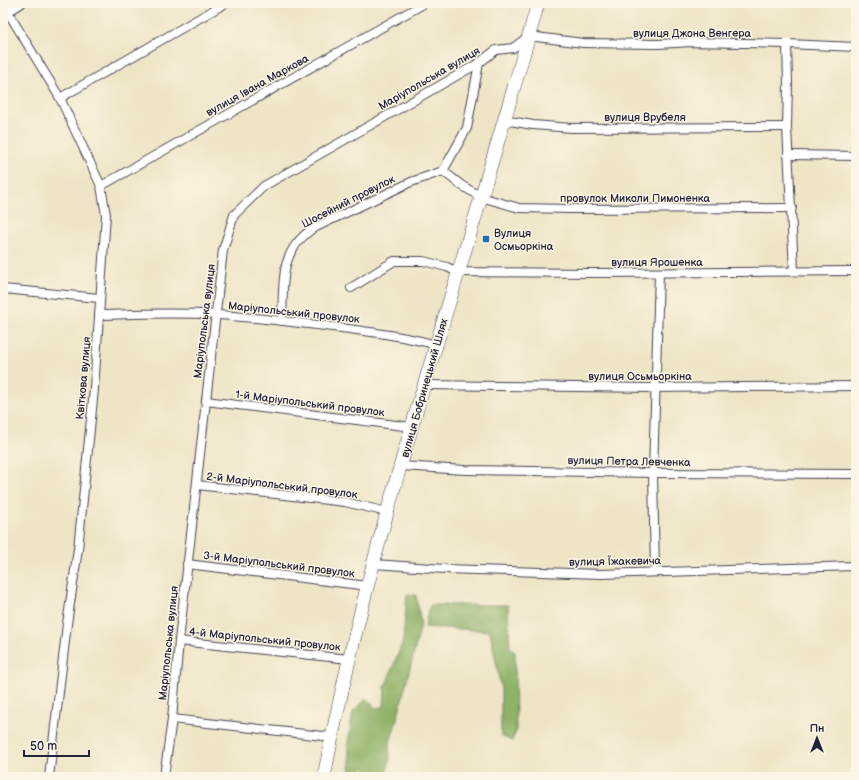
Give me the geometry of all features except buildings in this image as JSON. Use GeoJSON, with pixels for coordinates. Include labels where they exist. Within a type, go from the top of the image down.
{"type":"FeatureCollection","features":[{"type":"Feature","properties":{"kind":"main road","name":"вулиця Бобринецький Шлях"},"geometry":{"type":"LineString","coordinates":[[324,777],[349,659],[387,512],[538,3]]}},
{"type":"Feature","properties":{"kind":"street"},"geometry":{"type":"LineString","coordinates":[[8,12],[22,3]]}},
{"type":"Feature","properties":{"kind":"street"},"geometry":{"type":"LineString","coordinates":[[60,98],[226,3]]}},
{"type":"Feature","properties":{"kind":"street","name":"вулиця Івана Маркова"},"geometry":{"type":"LineString","coordinates":[[101,186],[424,3]]}},
{"type":"Feature","properties":{"kind":"street","name":"Квіткова вулиця"},"geometry":{"type":"LineString","coordinates":[[3,4],[60,98],[101,186],[106,215],[99,298],[94,389],[78,549],[67,624],[49,777]]}},
{"type":"Feature","properties":{"kind":"street","name":"вулиця Джона Венгера"},"geometry":{"type":"LineString","coordinates":[[529,36],[583,43],[658,44],[692,42],[856,47]]}},
{"type":"Feature","properties":{"kind":"street","name":"Маріупольська вулиця"},"geometry":{"type":"LineString","coordinates":[[164,777],[172,719],[187,564],[223,250],[234,215],[264,186],[479,63],[496,50],[513,48],[529,36]]}},
{"type":"Feature","properties":{"kind":"street"},"geometry":{"type":"LineString","coordinates":[[787,44],[787,128],[794,272]]}},
{"type":"Feature","properties":{"kind":"street"},"geometry":{"type":"LineString","coordinates":[[444,171],[467,128],[479,63]]}},
{"type":"Feature","properties":{"kind":"street","name":"вулиця Врубеля"},"geometry":{"type":"LineString","coordinates":[[504,120],[533,125],[572,128],[787,128]]}},
{"type":"Feature","properties":{"kind":"street"},"geometry":{"type":"LineString","coordinates":[[788,155],[856,156]]}},
{"type":"Feature","properties":{"kind":"street","name":"провулок Миколи Пимоненка"},"geometry":{"type":"LineString","coordinates":[[444,171],[461,185],[481,197],[519,208],[792,208]]}},
{"type":"Feature","properties":{"kind":"street","name":"Шосейний провулок"},"geometry":{"type":"LineString","coordinates":[[282,321],[286,262],[293,248],[301,237],[312,229],[411,182],[444,171]]}},
{"type":"Feature","properties":{"kind":"street"},"geometry":{"type":"LineString","coordinates":[[351,288],[394,261],[423,261],[447,267],[457,272]]}},
{"type":"Feature","properties":{"kind":"street","name":"вулиця Ярошенка"},"geometry":{"type":"LineString","coordinates":[[457,272],[856,271]]}},
{"type":"Feature","properties":{"kind":"street"},"geometry":{"type":"LineString","coordinates":[[655,572],[653,473],[658,272]]}},
{"type":"Feature","properties":{"kind":"street"},"geometry":{"type":"LineString","coordinates":[[3,289],[99,298]]}},
{"type":"Feature","properties":{"kind":"street","name":"Маріупольський провулок"},"geometry":{"type":"LineString","coordinates":[[99,315],[167,313],[216,315],[282,321],[402,336],[437,345]]}},
{"type":"Feature","properties":{"kind":"street","name":"вулиця Осьмьоркіна"},"geometry":{"type":"LineString","coordinates":[[425,385],[654,388],[856,386]]}},
{"type":"Feature","properties":{"kind":"street","name":"1-й Маріупольський провулок"},"geometry":{"type":"LineString","coordinates":[[206,401],[412,427]]}},
{"type":"Feature","properties":{"kind":"street","name":"вулиця Петра Левченка"},"geometry":{"type":"LineString","coordinates":[[401,466],[465,470],[856,474]]}},
{"type":"Feature","properties":{"kind":"street","name":"2-й Маріупольський провулок"},"geometry":{"type":"LineString","coordinates":[[197,485],[345,502],[387,512]]}},
{"type":"Feature","properties":{"kind":"street","name":"3-й Маріупольський провулок"},"geometry":{"type":"LineString","coordinates":[[187,564],[368,586]]}},
{"type":"Feature","properties":{"kind":"street","name":"вулиця Їжакевича"},"geometry":{"type":"LineString","coordinates":[[374,564],[445,569],[601,574],[856,566]]}},
{"type":"Feature","properties":{"kind":"street","name":"4-й Маріупольський провулок"},"geometry":{"type":"LineString","coordinates":[[179,641],[349,659]]}},
{"type":"Feature","properties":{"kind":"street"},"geometry":{"type":"LineString","coordinates":[[172,719],[332,737]]}},
{"type":"Feature","properties":{"kind":"green space"},"geometry":{"type":"Polygon","coordinates":[[[407,594],[416,595],[421,625],[389,746],[390,759],[385,777],[366,777],[364,765],[359,775],[351,773],[348,742],[353,712],[366,699],[376,708],[384,707],[385,687],[403,641],[407,594]]]}},
{"type":"Feature","properties":{"kind":"green space"},"geometry":{"type":"Polygon","coordinates":[[[431,605],[508,605],[510,649],[515,652],[516,732],[512,741],[501,736],[501,688],[490,631],[425,627],[428,610],[431,605]]]}},
{"type":"Feature","properties":{"kind":"place","name":"Вулиця Осмьоркіна"},"geometry":{"type":"Point","coordinates":[486,239]}}]}
